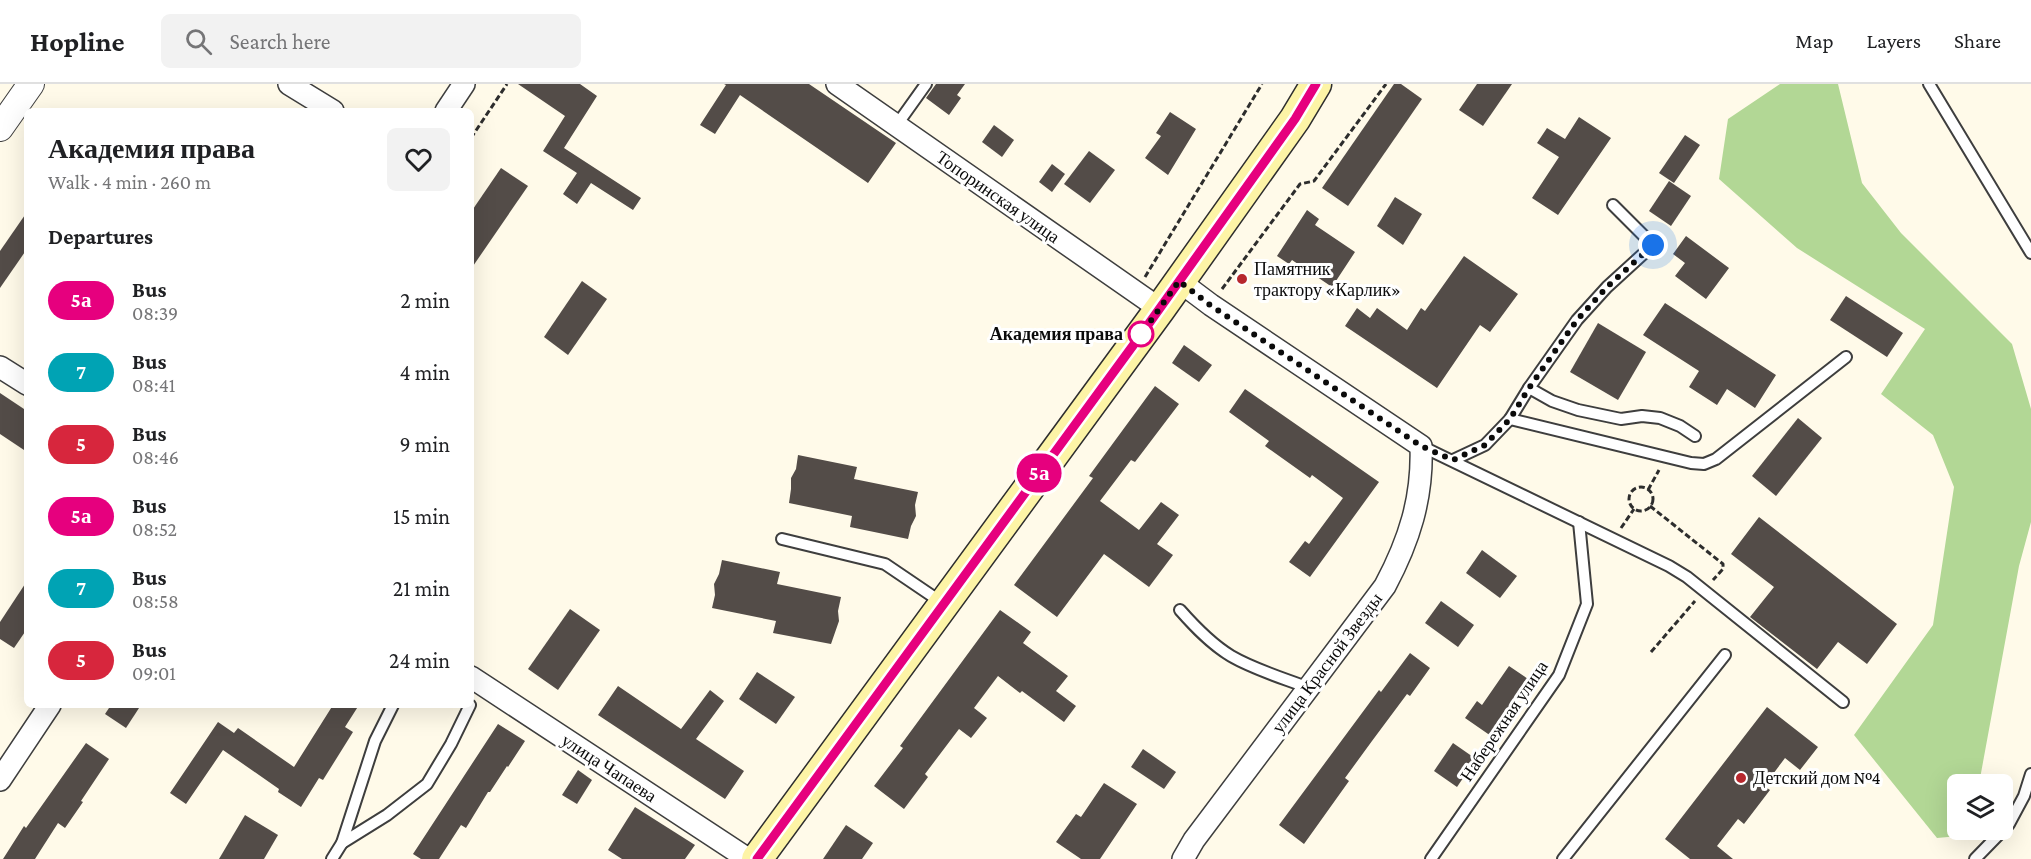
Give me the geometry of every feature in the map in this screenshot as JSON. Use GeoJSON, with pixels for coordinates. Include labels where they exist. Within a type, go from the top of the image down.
{"type":"FeatureCollection","features":[{"type":"Feature","properties":{"kind":"main road"},"geometry":{"type":"LineString","coordinates":[[757,859],[944,604],[1148,300],[1179,281],[1295,119],[1316,84]]}},
{"type":"Feature","properties":{"kind":"street"},"geometry":{"type":"LineString","coordinates":[[0,128],[31,84]]}},
{"type":"Feature","properties":{"kind":"street"},"geometry":{"type":"LineString","coordinates":[[289,84],[328,108]]}},
{"type":"Feature","properties":{"kind":"street"},"geometry":{"type":"LineString","coordinates":[[448,108],[464,84]]}},
{"type":"Feature","properties":{"kind":"street","name":"Топоринская улица"},"geometry":{"type":"LineString","coordinates":[[837,84],[1148,300]]}},
{"type":"Feature","properties":{"kind":"street"},"geometry":{"type":"LineString","coordinates":[[1179,281],[1210,305],[1421,446]]}},
{"type":"Feature","properties":{"kind":"street"},"geometry":{"type":"LineString","coordinates":[[0,367],[24,382]]}},
{"type":"Feature","properties":{"kind":"street","name":"улица Красной Звезды"},"geometry":{"type":"LineString","coordinates":[[1184,859],[1194,840],[1385,586],[1400,559],[1417,507],[1422,473],[1421,446]]}},
{"type":"Feature","properties":{"kind":"street","name":"улица Чапаева"},"geometry":{"type":"LineString","coordinates":[[476,680],[748,859]]}},
{"type":"Feature","properties":{"kind":"street"},"geometry":{"type":"LineString","coordinates":[[0,780],[48,708]]}},
{"type":"Feature","properties":{"kind":"lane"},"geometry":{"type":"LineString","coordinates":[[896,126],[926,84]]}},
{"type":"Feature","properties":{"kind":"lane"},"geometry":{"type":"LineString","coordinates":[[1929,84],[2031,253]]}},
{"type":"Feature","properties":{"kind":"lane"},"geometry":{"type":"LineString","coordinates":[[1453,460],[1485,445],[1510,419],[1577,320],[1607,287],[1653,245],[1614,205]]}},
{"type":"Feature","properties":{"kind":"lane"},"geometry":{"type":"LineString","coordinates":[[1510,419],[1665,458],[1704,464],[1716,459],[1846,357]]}},
{"type":"Feature","properties":{"kind":"lane"},"geometry":{"type":"LineString","coordinates":[[1529,388],[1552,401],[1578,410],[1621,419],[1642,416],[1660,418],[1680,426],[1695,436]]}},
{"type":"Feature","properties":{"kind":"lane"},"geometry":{"type":"LineString","coordinates":[[1421,446],[1669,566],[1686,577],[1843,702]]}},
{"type":"Feature","properties":{"kind":"lane","name":"Набережная улица"},"geometry":{"type":"LineString","coordinates":[[1431,859],[1558,675],[1587,604],[1579,522]]}},
{"type":"Feature","properties":{"kind":"lane"},"geometry":{"type":"LineString","coordinates":[[782,539],[885,564],[944,604]]}},
{"type":"Feature","properties":{"kind":"lane"},"geometry":{"type":"LineString","coordinates":[[1180,610],[1201,633],[1231,656],[1309,688]]}},
{"type":"Feature","properties":{"kind":"lane"},"geometry":{"type":"LineString","coordinates":[[1563,859],[1725,655]]}},
{"type":"Feature","properties":{"kind":"lane"},"geometry":{"type":"LineString","coordinates":[[332,859],[342,843],[375,741],[392,708]]}},
{"type":"Feature","properties":{"kind":"lane"},"geometry":{"type":"LineString","coordinates":[[342,843],[387,815],[427,784],[469,708]]}},
{"type":"Feature","properties":{"kind":"lane"},"geometry":{"type":"LineString","coordinates":[[1975,859],[2008,824],[2024,796],[2031,774]]}},
{"type":"Feature","properties":{"kind":"path"},"geometry":{"type":"LineString","coordinates":[[474,134],[507,84]]}},
{"type":"Feature","properties":{"kind":"path"},"geometry":{"type":"LineString","coordinates":[[1148,300],[1262,84]]}},
{"type":"Feature","properties":{"kind":"path"},"geometry":{"type":"LineString","coordinates":[[1210,305],[1300,184],[1314,181],[1386,84]]}},
{"type":"Feature","properties":{"kind":"path"},"geometry":{"type":"LineString","coordinates":[[1648,490],[1665,458]]}},
{"type":"Feature","properties":{"kind":"path"},"geometry":{"type":"LineString","coordinates":[[1639,487],[1648,490],[1652,497],[1650,506],[1642,512],[1634,509],[1629,501],[1631,492],[1639,487]]}},
{"type":"Feature","properties":{"kind":"path"},"geometry":{"type":"LineString","coordinates":[[1614,539],[1634,509]]}},
{"type":"Feature","properties":{"kind":"green space"},"geometry":{"type":"Polygon","coordinates":[[[1780,84],[1838,84],[1862,183],[1901,233],[2012,344],[2031,409],[2031,522],[2019,566],[1981,774],[1947,774],[1947,837],[1937,838],[1854,735],[1933,625],[1954,487],[1933,435],[1881,394],[1925,329],[1797,248],[1719,179],[1728,119],[1780,84]]]}},
{"type":"Feature","properties":{"kind":"building"},"geometry":{"type":"Polygon","coordinates":[[[518,84],[580,84],[597,96],[564,148],[641,198],[633,210],[591,183],[577,204],[563,194],[577,173],[543,151],[565,116],[518,84]]]}},
{"type":"Feature","properties":{"kind":"building"},"geometry":{"type":"Polygon","coordinates":[[[724,84],[809,84],[896,143],[868,183],[740,95],[715,134],[700,125],[726,85],[724,84]]]}},
{"type":"Feature","properties":{"kind":"building"},"geometry":{"type":"Polygon","coordinates":[[[936,84],[965,84],[957,95],[961,98],[949,115],[926,98],[936,84]]]}},
{"type":"Feature","properties":{"kind":"building"},"geometry":{"type":"Polygon","coordinates":[[[1394,84],[1401,84],[1422,99],[1348,206],[1322,188],[1394,84]]]}},
{"type":"Feature","properties":{"kind":"building"},"geometry":{"type":"Polygon","coordinates":[[[1477,84],[1512,84],[1483,126],[1459,110],[1477,84]]]}},
{"type":"Feature","properties":{"kind":"building"},"geometry":{"type":"Polygon","coordinates":[[[1170,112],[1196,129],[1168,175],[1145,158],[1161,136],[1156,133],[1170,112]]]}},
{"type":"Feature","properties":{"kind":"building"},"geometry":{"type":"Polygon","coordinates":[[[1579,117],[1611,138],[1558,215],[1532,198],[1559,157],[1537,143],[1547,128],[1565,139],[1579,117]]]}},
{"type":"Feature","properties":{"kind":"building"},"geometry":{"type":"Polygon","coordinates":[[[994,125],[1014,140],[1002,157],[982,142],[994,125]]]}},
{"type":"Feature","properties":{"kind":"building"},"geometry":{"type":"Polygon","coordinates":[[[1685,135],[1700,145],[1674,183],[1659,173],[1685,135]]]}},
{"type":"Feature","properties":{"kind":"building"},"geometry":{"type":"Polygon","coordinates":[[[1089,151],[1115,170],[1090,203],[1064,184],[1089,151]]]}},
{"type":"Feature","properties":{"kind":"building"},"geometry":{"type":"Polygon","coordinates":[[[1052,164],[1065,174],[1052,192],[1039,182],[1052,164]]]}},
{"type":"Feature","properties":{"kind":"building"},"geometry":{"type":"Polygon","coordinates":[[[501,168],[528,186],[474,265],[474,208],[501,168]]]}},
{"type":"Feature","properties":{"kind":"building"},"geometry":{"type":"Polygon","coordinates":[[[1669,181],[1691,196],[1671,226],[1649,211],[1669,181]]]}},
{"type":"Feature","properties":{"kind":"building"},"geometry":{"type":"Polygon","coordinates":[[[1395,197],[1422,214],[1403,245],[1377,226],[1395,197]]]}},
{"type":"Feature","properties":{"kind":"building"},"geometry":{"type":"Polygon","coordinates":[[[1307,210],[1319,219],[1315,225],[1355,252],[1332,287],[1292,260],[1289,264],[1277,256],[1307,210]]]}},
{"type":"Feature","properties":{"kind":"building"},"geometry":{"type":"Polygon","coordinates":[[[24,216],[24,253],[0,288],[0,251],[24,216]]]}},
{"type":"Feature","properties":{"kind":"building"},"geometry":{"type":"Polygon","coordinates":[[[1686,236],[1729,268],[1706,299],[1675,276],[1685,263],[1673,254],[1686,236]]]}},
{"type":"Feature","properties":{"kind":"building"},"geometry":{"type":"Polygon","coordinates":[[[1464,256],[1518,294],[1490,332],[1480,325],[1437,388],[1345,326],[1357,308],[1370,318],[1377,308],[1407,330],[1421,308],[1425,311],[1464,256]]]}},
{"type":"Feature","properties":{"kind":"building"},"geometry":{"type":"Polygon","coordinates":[[[582,281],[607,299],[568,355],[544,337],[582,281]]]}},
{"type":"Feature","properties":{"kind":"building"},"geometry":{"type":"Polygon","coordinates":[[[1846,296],[1903,333],[1887,357],[1830,320],[1846,296]]]}},
{"type":"Feature","properties":{"kind":"building"},"geometry":{"type":"Polygon","coordinates":[[[1665,303],[1776,375],[1755,408],[1727,389],[1717,405],[1689,387],[1699,371],[1643,335],[1665,303]]]}},
{"type":"Feature","properties":{"kind":"building"},"geometry":{"type":"Polygon","coordinates":[[[1598,323],[1646,352],[1618,400],[1570,372],[1598,323]]]}},
{"type":"Feature","properties":{"kind":"building"},"geometry":{"type":"Polygon","coordinates":[[[1184,345],[1212,365],[1199,382],[1172,363],[1184,345]]]}},
{"type":"Feature","properties":{"kind":"building"},"geometry":{"type":"Polygon","coordinates":[[[1155,386],[1179,404],[1135,462],[1131,460],[1100,501],[1139,530],[1161,502],[1179,515],[1157,544],[1173,555],[1149,587],[1104,554],[1057,617],[1014,585],[1093,478],[1089,476],[1155,386]]]}},
{"type":"Feature","properties":{"kind":"building"},"geometry":{"type":"Polygon","coordinates":[[[1245,389],[1379,482],[1310,577],[1289,562],[1305,541],[1309,544],[1343,498],[1312,475],[1310,478],[1265,446],[1269,441],[1229,412],[1245,389]]]}},
{"type":"Feature","properties":{"kind":"building"},"geometry":{"type":"Polygon","coordinates":[[[0,393],[24,409],[24,450],[0,434],[0,393]]]}},
{"type":"Feature","properties":{"kind":"building"},"geometry":{"type":"Polygon","coordinates":[[[1798,418],[1822,438],[1776,496],[1752,476],[1798,418]]]}},
{"type":"Feature","properties":{"kind":"building"},"geometry":{"type":"Polygon","coordinates":[[[798,455],[857,467],[854,479],[918,492],[915,505],[916,516],[908,539],[850,527],[852,516],[789,503],[791,478],[796,469],[798,455]]]}},
{"type":"Feature","properties":{"kind":"building"},"geometry":{"type":"Polygon","coordinates":[[[1759,517],[1897,624],[1867,664],[1838,642],[1817,669],[1750,617],[1774,587],[1731,554],[1759,517]]]}},
{"type":"Feature","properties":{"kind":"building"},"geometry":{"type":"Polygon","coordinates":[[[1482,550],[1517,576],[1500,598],[1466,573],[1482,550]]]}},
{"type":"Feature","properties":{"kind":"building"},"geometry":{"type":"Polygon","coordinates":[[[722,560],[780,572],[777,584],[841,597],[838,611],[839,621],[831,644],[773,633],[776,621],[712,608],[715,595],[714,584],[722,560]]]}},
{"type":"Feature","properties":{"kind":"building"},"geometry":{"type":"Polygon","coordinates":[[[24,586],[24,633],[14,648],[0,639],[0,622],[24,586]]]}},
{"type":"Feature","properties":{"kind":"building"},"geometry":{"type":"Polygon","coordinates":[[[1441,601],[1474,625],[1458,647],[1425,623],[1441,601]]]}},
{"type":"Feature","properties":{"kind":"building"},"geometry":{"type":"Polygon","coordinates":[[[570,609],[600,630],[558,690],[528,669],[570,609]]]}},
{"type":"Feature","properties":{"kind":"building"},"geometry":{"type":"Polygon","coordinates":[[[1000,610],[1031,632],[1023,643],[1068,676],[1056,691],[1076,706],[1064,722],[998,676],[974,708],[987,718],[971,738],[959,729],[925,774],[928,777],[904,809],[874,786],[903,748],[900,746],[1000,610]]]}},
{"type":"Feature","properties":{"kind":"building"},"geometry":{"type":"Polygon","coordinates":[[[1410,653],[1430,668],[1410,696],[1407,694],[1345,778],[1349,781],[1304,844],[1279,825],[1379,690],[1381,692],[1410,653]]]}},
{"type":"Feature","properties":{"kind":"building"},"geometry":{"type":"Polygon","coordinates":[[[1509,666],[1531,681],[1491,736],[1465,718],[1477,701],[1482,705],[1509,666]]]}},
{"type":"Feature","properties":{"kind":"building"},"geometry":{"type":"Polygon","coordinates":[[[757,672],[795,697],[776,724],[739,699],[757,672]]]}},
{"type":"Feature","properties":{"kind":"building"},"geometry":{"type":"Polygon","coordinates":[[[618,686],[681,729],[710,690],[724,701],[696,739],[744,771],[725,799],[598,715],[618,686]]]}},
{"type":"Feature","properties":{"kind":"building","name":"Детский дом №4"},"geometry":{"type":"Polygon","coordinates":[[[1767,707],[1818,747],[1800,770],[1785,758],[1764,786],[1770,790],[1744,824],[1738,819],[1717,846],[1733,859],[1690,859],[1665,839],[1767,707]]]}},
{"type":"Feature","properties":{"kind":"building"},"geometry":{"type":"Polygon","coordinates":[[[109,708],[139,708],[126,728],[105,714],[109,708]]]}},
{"type":"Feature","properties":{"kind":"building"},"geometry":{"type":"Polygon","coordinates":[[[331,708],[357,708],[345,727],[353,732],[323,780],[319,778],[301,807],[223,750],[186,804],[170,793],[218,722],[234,733],[238,728],[294,767],[331,708]]]}},
{"type":"Feature","properties":{"kind":"building"},"geometry":{"type":"Polygon","coordinates":[[[498,724],[525,741],[488,792],[466,828],[461,825],[439,859],[421,859],[413,854],[498,724]]]}},
{"type":"Feature","properties":{"kind":"building"},"geometry":{"type":"Polygon","coordinates":[[[86,743],[109,759],[65,828],[58,823],[35,859],[3,859],[24,826],[26,828],[86,743]]]}},
{"type":"Feature","properties":{"kind":"building"},"geometry":{"type":"Polygon","coordinates":[[[1453,743],[1476,759],[1457,787],[1434,771],[1453,743]]]}},
{"type":"Feature","properties":{"kind":"building"},"geometry":{"type":"Polygon","coordinates":[[[1143,749],[1176,772],[1164,789],[1131,767],[1143,749]]]}},
{"type":"Feature","properties":{"kind":"building"},"geometry":{"type":"Polygon","coordinates":[[[578,770],[592,780],[577,804],[562,795],[578,770]]]}},
{"type":"Feature","properties":{"kind":"building"},"geometry":{"type":"Polygon","coordinates":[[[1104,783],[1137,804],[1100,859],[1081,859],[1056,842],[1076,814],[1081,817],[1104,783]]]}},
{"type":"Feature","properties":{"kind":"building"},"geometry":{"type":"Polygon","coordinates":[[[635,807],[695,845],[685,859],[622,859],[608,850],[635,807]]]}},
{"type":"Feature","properties":{"kind":"building"},"geometry":{"type":"Polygon","coordinates":[[[245,815],[278,835],[264,859],[219,859],[245,815]]]}},
{"type":"Feature","properties":{"kind":"building"},"geometry":{"type":"Polygon","coordinates":[[[846,825],[873,843],[862,859],[823,859],[846,825]]]}},
{"type":"Feature","properties":{"kind":"bus line","name":"5а"},"geometry":{"type":"LineString","coordinates":[[757,859],[1140,336],[1295,119],[1316,84]]}},
{"type":"Feature","properties":{"kind":"place","name":"Памятник трактору «Карлик»"},"geometry":{"type":"Point","coordinates":[1242,279]}},
{"type":"Feature","properties":{"kind":"place","name":"Академия права"},"geometry":{"type":"Point","coordinates":[1141,334]}},
{"type":"Feature","properties":{"kind":"place","name":"Детский дом №4"},"geometry":{"type":"Point","coordinates":[1741,778]}},
{"type":"Feature","properties":{"kind":"route"},"geometry":{"type":"LineString","coordinates":[[1141,334],[1140,336],[1179,281],[1210,305],[1421,446],[1453,460],[1485,445],[1510,419],[1577,320],[1607,287],[1653,245]]}}]}
